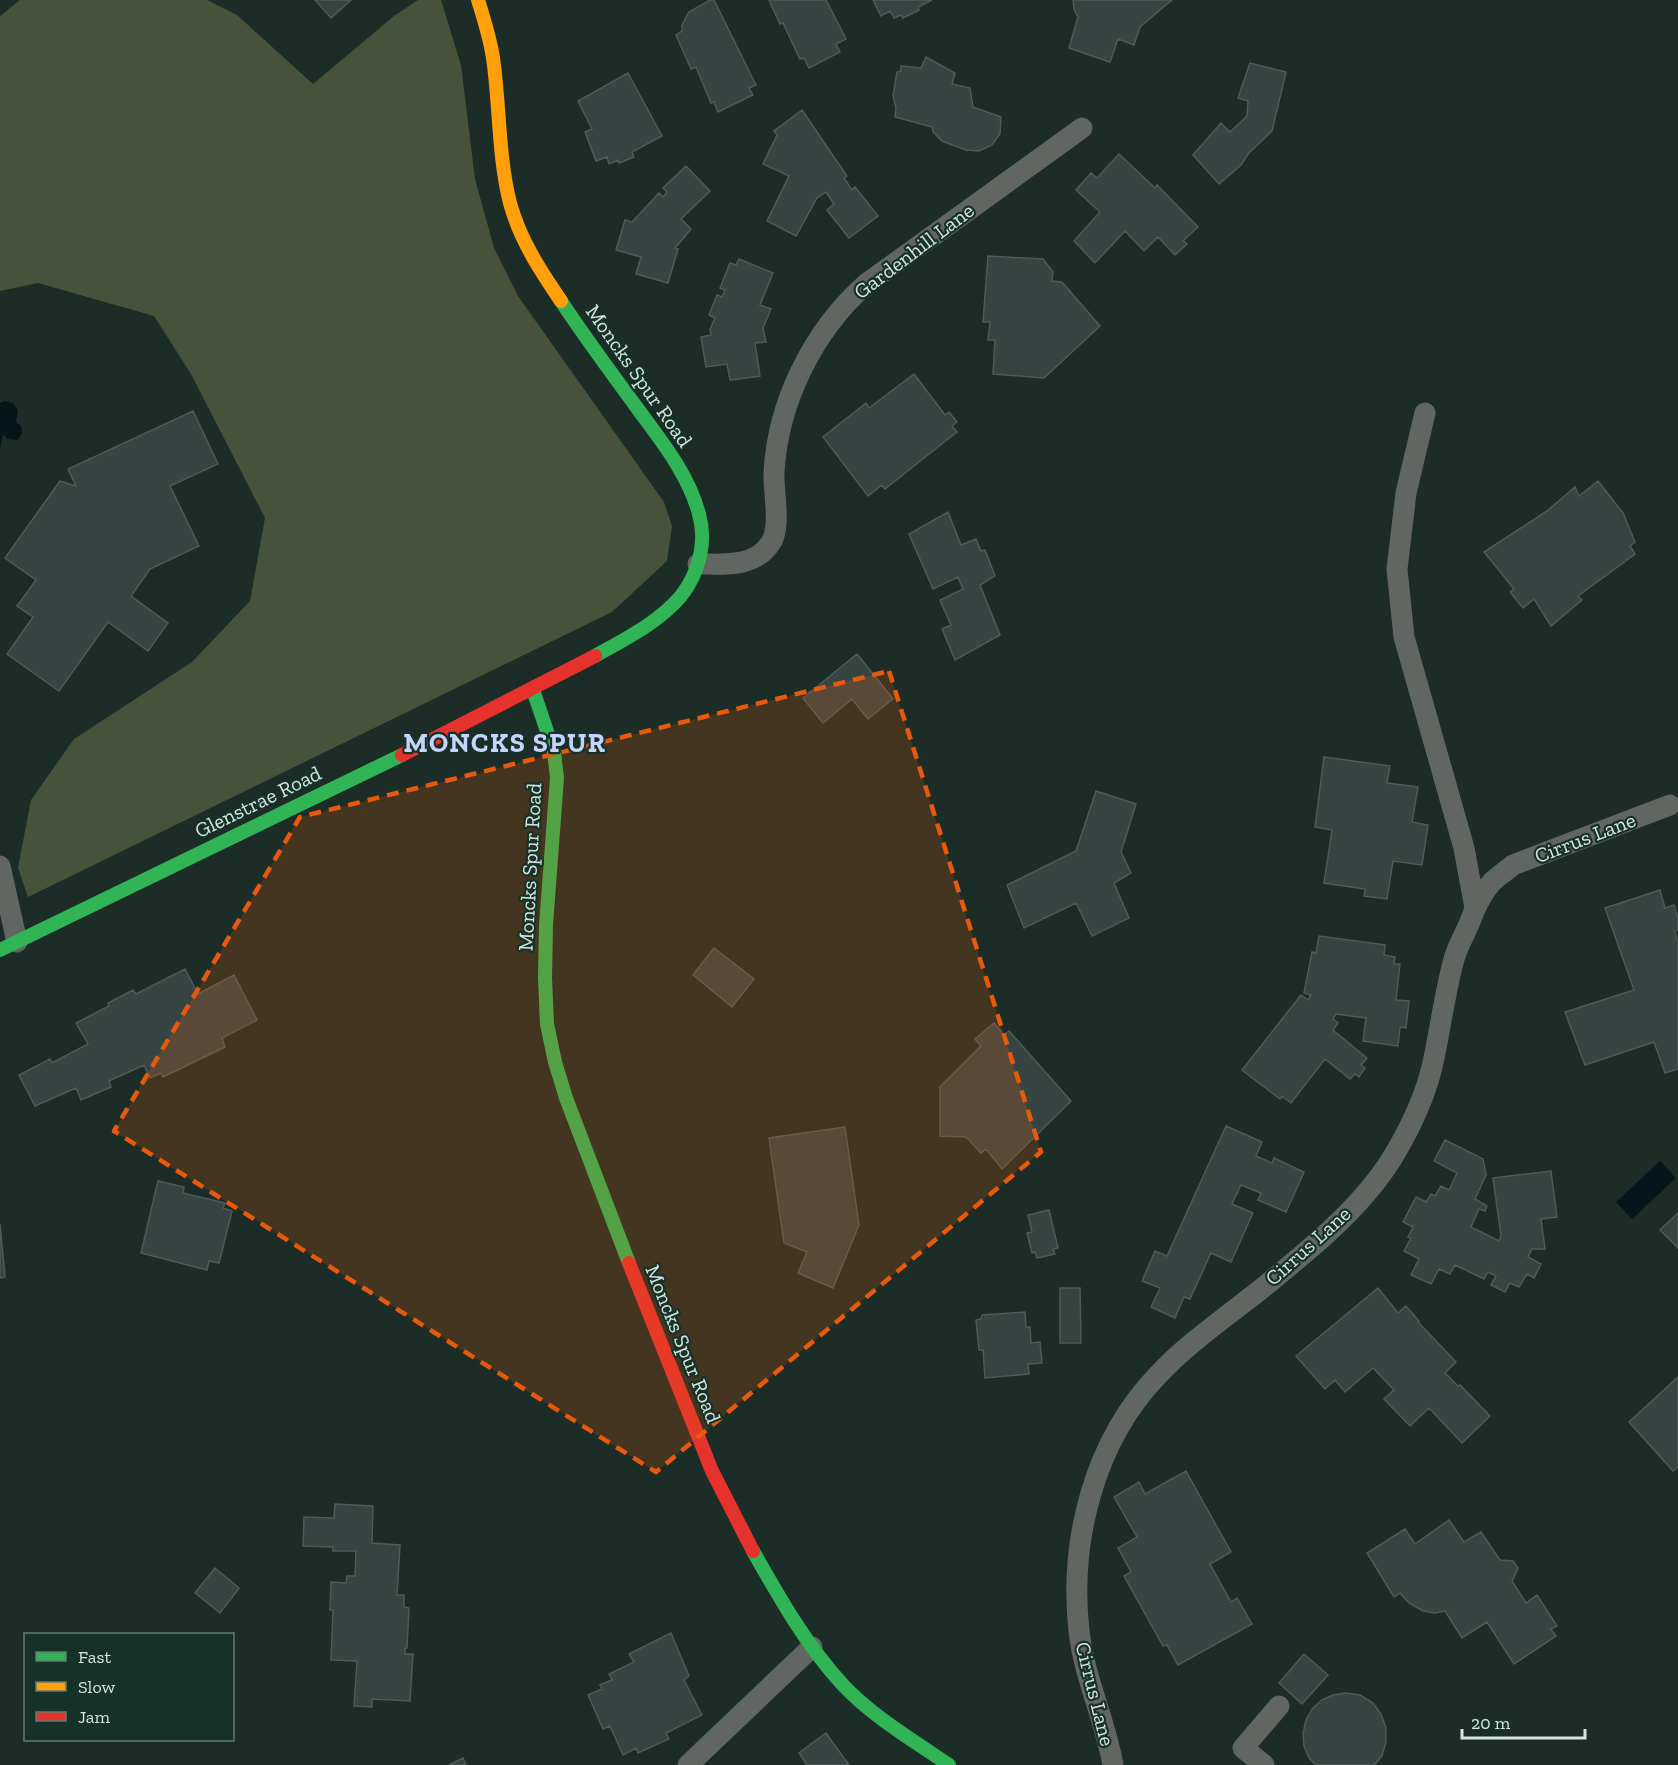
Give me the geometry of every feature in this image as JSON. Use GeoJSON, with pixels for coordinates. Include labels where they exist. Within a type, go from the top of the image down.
{"type":"FeatureCollection","features":[{"type":"Feature","properties":{"kind":"street","name":"Moncks Spur Road"},"geometry":{"type":"LineString","coordinates":[[478,0],[490,39],[496,73],[506,182],[519,231],[534,260],[567,310],[669,452],[686,482],[702,530],[698,564],[676,602],[647,626],[533,690],[554,752],[557,778],[557,805],[546,926],[545,978],[547,1024],[555,1062],[595,1176],[712,1471],[745,1538],[777,1594],[812,1647],[843,1684],[875,1714],[949,1765]]}},
{"type":"Feature","properties":{"kind":"street","name":"Glenstrae Road"},"geometry":{"type":"LineString","coordinates":[[9,946],[533,690]]}},
{"type":"Feature","properties":{"kind":"lane","name":"Gardenhill Lane"},"geometry":{"type":"LineString","coordinates":[[698,564],[741,563],[758,555],[770,544],[776,529],[774,472],[780,433],[790,397],[814,349],[848,300],[866,284],[1082,128]]}},
{"type":"Feature","properties":{"kind":"lane"},"geometry":{"type":"LineString","coordinates":[[1425,413],[1406,493],[1397,568],[1404,637],[1464,848],[1475,908]]}},
{"type":"Feature","properties":{"kind":"lane","name":"Cirrus Lane"},"geometry":{"type":"LineString","coordinates":[[1113,1765],[1107,1733],[1085,1664],[1079,1632],[1077,1598],[1079,1554],[1086,1509],[1100,1465],[1125,1417],[1157,1375],[1324,1237],[1365,1193],[1396,1152],[1418,1107],[1431,1070],[1453,961],[1475,908],[1492,882],[1513,865],[1670,805]]}},
{"type":"Feature","properties":{"kind":"lane"},"geometry":{"type":"LineString","coordinates":[[0,866],[9,946]]}},
{"type":"Feature","properties":{"kind":"lane"},"geometry":{"type":"LineString","coordinates":[[688,1765],[812,1647]]}},
{"type":"Feature","properties":{"kind":"lane"},"geometry":{"type":"LineString","coordinates":[[1264,1765],[1243,1748],[1279,1706]]}},
{"type":"Feature","properties":{"kind":"highlighted area"},"geometry":{"type":"Polygon","coordinates":[[[889,671],[1041,1152],[656,1472],[114,1131],[300,817],[889,671]]]}},
{"type":"Feature","properties":{"kind":"green space"},"geometry":{"type":"Polygon","coordinates":[[[20,0],[207,0],[237,15],[313,84],[394,16],[418,0],[441,0],[461,65],[475,179],[494,248],[518,296],[664,502],[672,526],[667,561],[612,612],[28,897],[18,868],[31,800],[74,739],[192,662],[250,601],[265,518],[191,374],[154,316],[38,283],[0,291],[0,16],[20,0]]]}},
{"type":"Feature","properties":{"kind":"shaded area"},"geometry":{"type":"Polygon","coordinates":[[[5,401],[13,403],[18,410],[16,422],[21,426],[22,433],[18,440],[7,439],[3,434],[0,449],[0,403],[5,401]]]}},
{"type":"Feature","properties":{"kind":"shaded area"},"geometry":{"type":"Polygon","coordinates":[[[1660,1161],[1676,1178],[1632,1219],[1616,1202],[1660,1161]]]}},
{"type":"Feature","properties":{"kind":"building"},"geometry":{"type":"Polygon","coordinates":[[[315,0],[351,0],[331,18],[315,0]]]}},
{"type":"Feature","properties":{"kind":"building"},"geometry":{"type":"Polygon","coordinates":[[[714,0],[756,85],[749,88],[753,95],[718,112],[714,102],[711,103],[696,67],[691,69],[676,35],[682,31],[682,25],[689,12],[714,0]]]}},
{"type":"Feature","properties":{"kind":"building"},"geometry":{"type":"Polygon","coordinates":[[[769,0],[826,0],[846,39],[836,44],[840,52],[809,68],[804,58],[800,59],[769,0]]]}},
{"type":"Feature","properties":{"kind":"building"},"geometry":{"type":"Polygon","coordinates":[[[873,0],[932,0],[903,18],[901,15],[894,18],[890,11],[881,16],[873,0]]]}},
{"type":"Feature","properties":{"kind":"building"},"geometry":{"type":"Polygon","coordinates":[[[1073,0],[1172,0],[1140,27],[1134,45],[1118,39],[1110,62],[1069,48],[1078,17],[1073,0]]]}},
{"type":"Feature","properties":{"kind":"building"},"geometry":{"type":"Polygon","coordinates":[[[926,57],[955,73],[952,84],[970,88],[973,107],[1001,117],[1000,134],[992,145],[979,151],[966,150],[942,141],[933,132],[932,127],[895,117],[896,108],[893,96],[897,72],[901,71],[901,66],[921,68],[926,57]]]}},
{"type":"Feature","properties":{"kind":"building"},"geometry":{"type":"Polygon","coordinates":[[[1250,63],[1286,72],[1272,131],[1249,153],[1241,165],[1219,184],[1193,155],[1221,123],[1230,132],[1247,116],[1248,101],[1238,98],[1250,63]]]}},
{"type":"Feature","properties":{"kind":"building"},"geometry":{"type":"Polygon","coordinates":[[[628,73],[662,136],[632,152],[634,157],[619,163],[618,160],[609,164],[607,157],[596,161],[585,132],[592,129],[578,101],[628,73]]]}},
{"type":"Feature","properties":{"kind":"building"},"geometry":{"type":"Polygon","coordinates":[[[802,110],[847,176],[844,178],[852,190],[855,187],[878,216],[849,238],[827,210],[834,204],[826,192],[817,198],[796,236],[767,221],[789,176],[763,164],[777,135],[774,131],[802,110]]]}},
{"type":"Feature","properties":{"kind":"building"},"geometry":{"type":"Polygon","coordinates":[[[1119,154],[1155,188],[1157,185],[1198,227],[1183,241],[1187,244],[1175,255],[1158,237],[1144,251],[1125,231],[1095,263],[1074,241],[1100,212],[1076,190],[1091,173],[1097,178],[1119,154]]]}},
{"type":"Feature","properties":{"kind":"building"},"geometry":{"type":"Polygon","coordinates":[[[686,166],[710,191],[681,219],[691,229],[675,248],[678,249],[668,283],[636,274],[641,257],[616,250],[625,220],[632,222],[659,193],[663,197],[667,192],[663,188],[686,166]]]}},
{"type":"Feature","properties":{"kind":"building"},"geometry":{"type":"Polygon","coordinates":[[[988,256],[1043,259],[1053,272],[1052,281],[1062,282],[1100,326],[1044,378],[993,374],[995,340],[988,340],[990,322],[983,322],[988,256]]]}},
{"type":"Feature","properties":{"kind":"building"},"geometry":{"type":"Polygon","coordinates":[[[739,259],[773,273],[760,305],[771,309],[763,328],[766,342],[755,343],[760,376],[730,380],[727,364],[706,367],[701,337],[711,335],[710,329],[715,318],[709,315],[717,295],[722,297],[725,290],[720,288],[730,263],[736,265],[739,259]]]}},
{"type":"Feature","properties":{"kind":"building"},"geometry":{"type":"Polygon","coordinates":[[[914,374],[945,415],[949,412],[957,422],[952,426],[957,432],[885,489],[882,485],[868,496],[823,437],[866,403],[869,408],[914,374]]]}},
{"type":"Feature","properties":{"kind":"building"},"geometry":{"type":"Polygon","coordinates":[[[193,411],[218,464],[170,486],[199,546],[150,569],[131,596],[168,623],[148,651],[108,622],[59,691],[7,654],[33,617],[17,606],[36,580],[5,558],[60,481],[76,486],[68,469],[193,411]]]}},
{"type":"Feature","properties":{"kind":"building"},"geometry":{"type":"Polygon","coordinates":[[[1598,481],[1623,513],[1635,542],[1630,546],[1635,554],[1578,596],[1582,600],[1551,626],[1534,599],[1523,608],[1510,592],[1514,589],[1484,552],[1547,511],[1575,487],[1579,496],[1598,481]]]}},
{"type":"Feature","properties":{"kind":"building"},"geometry":{"type":"Polygon","coordinates":[[[948,512],[961,545],[976,539],[981,551],[985,550],[995,576],[980,585],[1000,635],[955,660],[942,629],[951,625],[940,600],[963,589],[958,577],[933,589],[909,534],[948,512]]]}},
{"type":"Feature","properties":{"kind":"building"},"geometry":{"type":"Polygon","coordinates":[[[857,654],[893,699],[868,719],[852,699],[823,723],[803,698],[857,654]]]}},
{"type":"Feature","properties":{"kind":"building"},"geometry":{"type":"Polygon","coordinates":[[[1324,757],[1390,766],[1387,783],[1418,787],[1412,822],[1428,825],[1422,865],[1393,861],[1387,899],[1364,896],[1365,889],[1324,883],[1332,830],[1315,827],[1324,757]]]}},
{"type":"Feature","properties":{"kind":"building"},"geometry":{"type":"Polygon","coordinates":[[[1096,791],[1136,804],[1121,852],[1131,873],[1114,883],[1129,918],[1092,936],[1076,903],[1024,928],[1007,885],[1076,851],[1096,791]]]}},
{"type":"Feature","properties":{"kind":"building"},"geometry":{"type":"Polygon","coordinates":[[[1660,890],[1665,908],[1674,905],[1678,919],[1678,930],[1674,931],[1678,942],[1678,1069],[1665,1073],[1654,1042],[1585,1065],[1565,1012],[1634,990],[1605,908],[1660,890]]]}},
{"type":"Feature","properties":{"kind":"building"},"geometry":{"type":"Polygon","coordinates":[[[1319,936],[1385,945],[1384,955],[1395,957],[1394,964],[1400,964],[1396,1000],[1409,1001],[1406,1028],[1400,1027],[1398,1046],[1363,1041],[1366,1018],[1336,1014],[1333,1019],[1338,1023],[1333,1030],[1367,1058],[1361,1065],[1365,1068],[1359,1077],[1355,1074],[1350,1079],[1325,1059],[1291,1103],[1282,1096],[1280,1099],[1242,1070],[1301,995],[1308,1000],[1311,995],[1304,993],[1312,952],[1316,953],[1319,936]]]}},
{"type":"Feature","properties":{"kind":"building"},"geometry":{"type":"Polygon","coordinates":[[[714,948],[754,979],[732,1007],[693,975],[714,948]]]}},
{"type":"Feature","properties":{"kind":"building"},"geometry":{"type":"Polygon","coordinates":[[[185,969],[198,994],[234,975],[257,1020],[222,1038],[225,1047],[163,1077],[161,1073],[150,1078],[144,1065],[109,1081],[111,1087],[81,1100],[76,1088],[35,1106],[19,1075],[50,1059],[52,1063],[88,1044],[76,1023],[109,1006],[108,1003],[133,990],[136,994],[185,969]]]}},
{"type":"Feature","properties":{"kind":"building"},"geometry":{"type":"Polygon","coordinates":[[[994,1023],[1004,1035],[1009,1031],[1071,1101],[1002,1169],[986,1149],[981,1153],[966,1137],[940,1136],[940,1087],[981,1046],[975,1039],[994,1023]]]}},
{"type":"Feature","properties":{"kind":"building"},"geometry":{"type":"Polygon","coordinates":[[[1226,1126],[1262,1142],[1256,1156],[1272,1163],[1274,1158],[1304,1172],[1286,1212],[1258,1200],[1261,1193],[1241,1185],[1232,1204],[1253,1213],[1231,1262],[1211,1253],[1190,1299],[1184,1297],[1175,1318],[1151,1307],[1160,1288],[1142,1281],[1155,1251],[1167,1256],[1226,1126]]]}},
{"type":"Feature","properties":{"kind":"building"},"geometry":{"type":"Polygon","coordinates":[[[845,1127],[859,1225],[833,1288],[798,1273],[807,1252],[784,1243],[769,1138],[845,1127]]]}},
{"type":"Feature","properties":{"kind":"building"},"geometry":{"type":"Polygon","coordinates":[[[1445,1140],[1483,1159],[1486,1175],[1475,1199],[1487,1206],[1485,1211],[1479,1209],[1471,1227],[1499,1241],[1501,1236],[1493,1178],[1551,1171],[1557,1217],[1541,1219],[1545,1249],[1532,1249],[1528,1257],[1541,1264],[1534,1278],[1527,1274],[1519,1287],[1510,1283],[1505,1292],[1491,1285],[1496,1276],[1488,1272],[1484,1279],[1455,1265],[1450,1274],[1439,1269],[1431,1284],[1411,1275],[1419,1259],[1404,1251],[1411,1238],[1408,1237],[1413,1227],[1403,1222],[1416,1197],[1426,1202],[1431,1194],[1435,1196],[1441,1186],[1449,1190],[1457,1173],[1434,1161],[1445,1140]]]}},
{"type":"Feature","properties":{"kind":"building"},"geometry":{"type":"Polygon","coordinates":[[[158,1181],[184,1187],[183,1193],[225,1203],[223,1208],[232,1211],[219,1263],[209,1261],[207,1270],[141,1253],[158,1181]]]}},
{"type":"Feature","properties":{"kind":"building"},"geometry":{"type":"Polygon","coordinates":[[[1049,1210],[1058,1248],[1053,1249],[1055,1254],[1037,1258],[1035,1252],[1032,1253],[1027,1233],[1032,1232],[1028,1215],[1049,1210]]]}},
{"type":"Feature","properties":{"kind":"building"},"geometry":{"type":"Polygon","coordinates":[[[1678,1213],[1678,1248],[1660,1230],[1678,1213]]]}},
{"type":"Feature","properties":{"kind":"building"},"geometry":{"type":"Polygon","coordinates":[[[0,1224],[5,1277],[0,1278],[0,1224]]]}},
{"type":"Feature","properties":{"kind":"building"},"geometry":{"type":"Polygon","coordinates":[[[1060,1288],[1080,1288],[1081,1343],[1060,1343],[1060,1288]]]}},
{"type":"Feature","properties":{"kind":"building"},"geometry":{"type":"Polygon","coordinates":[[[1378,1288],[1398,1313],[1406,1306],[1456,1362],[1445,1373],[1490,1416],[1462,1443],[1429,1408],[1410,1426],[1384,1399],[1394,1390],[1373,1368],[1345,1392],[1335,1380],[1325,1389],[1296,1356],[1378,1288]]]}},
{"type":"Feature","properties":{"kind":"building"},"geometry":{"type":"Polygon","coordinates":[[[1025,1312],[1026,1327],[1030,1327],[1031,1343],[1040,1342],[1042,1363],[1028,1364],[1029,1374],[985,1378],[983,1350],[979,1350],[976,1320],[981,1319],[982,1315],[1025,1312]]]}},
{"type":"Feature","properties":{"kind":"building"},"geometry":{"type":"Polygon","coordinates":[[[1678,1377],[1678,1467],[1673,1471],[1629,1422],[1678,1377]]]}},
{"type":"Feature","properties":{"kind":"building"},"geometry":{"type":"Polygon","coordinates":[[[1186,1471],[1231,1552],[1210,1564],[1231,1602],[1237,1598],[1252,1624],[1178,1665],[1167,1645],[1163,1646],[1124,1576],[1131,1572],[1118,1548],[1137,1537],[1114,1497],[1139,1482],[1145,1494],[1186,1471]]]}},
{"type":"Feature","properties":{"kind":"building"},"geometry":{"type":"Polygon","coordinates":[[[335,1504],[373,1506],[372,1543],[400,1545],[397,1595],[404,1595],[404,1607],[409,1608],[405,1654],[413,1654],[410,1701],[372,1699],[372,1707],[354,1706],[357,1661],[331,1660],[333,1610],[330,1610],[331,1582],[346,1583],[347,1576],[355,1576],[356,1551],[333,1551],[333,1547],[303,1546],[304,1517],[334,1518],[335,1504]]]}},
{"type":"Feature","properties":{"kind":"building"},"geometry":{"type":"Polygon","coordinates":[[[1449,1520],[1464,1542],[1481,1532],[1500,1560],[1513,1561],[1518,1568],[1512,1581],[1526,1603],[1537,1595],[1557,1626],[1551,1629],[1556,1636],[1514,1664],[1487,1622],[1462,1638],[1445,1611],[1435,1613],[1423,1611],[1409,1603],[1400,1593],[1394,1597],[1367,1553],[1405,1529],[1415,1544],[1449,1520]]]}},
{"type":"Feature","properties":{"kind":"building"},"geometry":{"type":"Polygon","coordinates":[[[215,1568],[239,1588],[220,1613],[195,1593],[215,1568]]]}},
{"type":"Feature","properties":{"kind":"building"},"geometry":{"type":"Polygon","coordinates":[[[671,1633],[689,1676],[684,1680],[702,1715],[666,1733],[669,1739],[638,1753],[636,1748],[623,1755],[610,1726],[603,1729],[588,1695],[602,1689],[600,1685],[612,1680],[609,1674],[634,1662],[629,1654],[671,1633]]]}},
{"type":"Feature","properties":{"kind":"building"},"geometry":{"type":"Polygon","coordinates":[[[1304,1654],[1328,1675],[1302,1704],[1279,1683],[1304,1654]]]}},
{"type":"Feature","properties":{"kind":"building"},"geometry":{"type":"Polygon","coordinates":[[[1346,1693],[1360,1695],[1373,1703],[1381,1714],[1386,1728],[1386,1742],[1382,1756],[1374,1765],[1316,1765],[1309,1758],[1304,1746],[1303,1733],[1306,1720],[1312,1709],[1322,1700],[1346,1693]]]}},
{"type":"Feature","properties":{"kind":"building"},"geometry":{"type":"Polygon","coordinates":[[[826,1733],[849,1765],[807,1765],[799,1753],[826,1733]]]}},
{"type":"Feature","properties":{"kind":"building"},"geometry":{"type":"Polygon","coordinates":[[[463,1758],[466,1765],[449,1765],[463,1758]]]}},
{"type":"Feature","properties":{"kind":"traffic: fast"},"geometry":{"type":"LineString","coordinates":[[561,301],[682,473],[695,500],[702,535],[697,567],[681,596],[652,622],[595,656]]}},
{"type":"Feature","properties":{"kind":"traffic: fast"},"geometry":{"type":"LineString","coordinates":[[533,690],[554,752],[557,778],[546,925],[547,1024],[566,1098],[629,1263]]}},
{"type":"Feature","properties":{"kind":"traffic: fast"},"geometry":{"type":"LineString","coordinates":[[0,950],[402,755]]}},
{"type":"Feature","properties":{"kind":"traffic: fast"},"geometry":{"type":"LineString","coordinates":[[753,1551],[805,1637],[843,1685],[880,1718],[949,1765]]}},
{"type":"Feature","properties":{"kind":"traffic: slow"},"geometry":{"type":"LineString","coordinates":[[478,0],[493,58],[503,167],[510,203],[525,242],[561,301]]}},
{"type":"Feature","properties":{"kind":"traffic: jam"},"geometry":{"type":"LineString","coordinates":[[402,755],[595,656]]}},
{"type":"Feature","properties":{"kind":"traffic: jam"},"geometry":{"type":"LineString","coordinates":[[629,1263],[712,1471],[753,1551]]}},
{"type":"Feature","properties":{"kind":"district","name":"MONCKS SPUR"},"geometry":{"type":"Point","coordinates":[505,743]}}]}
